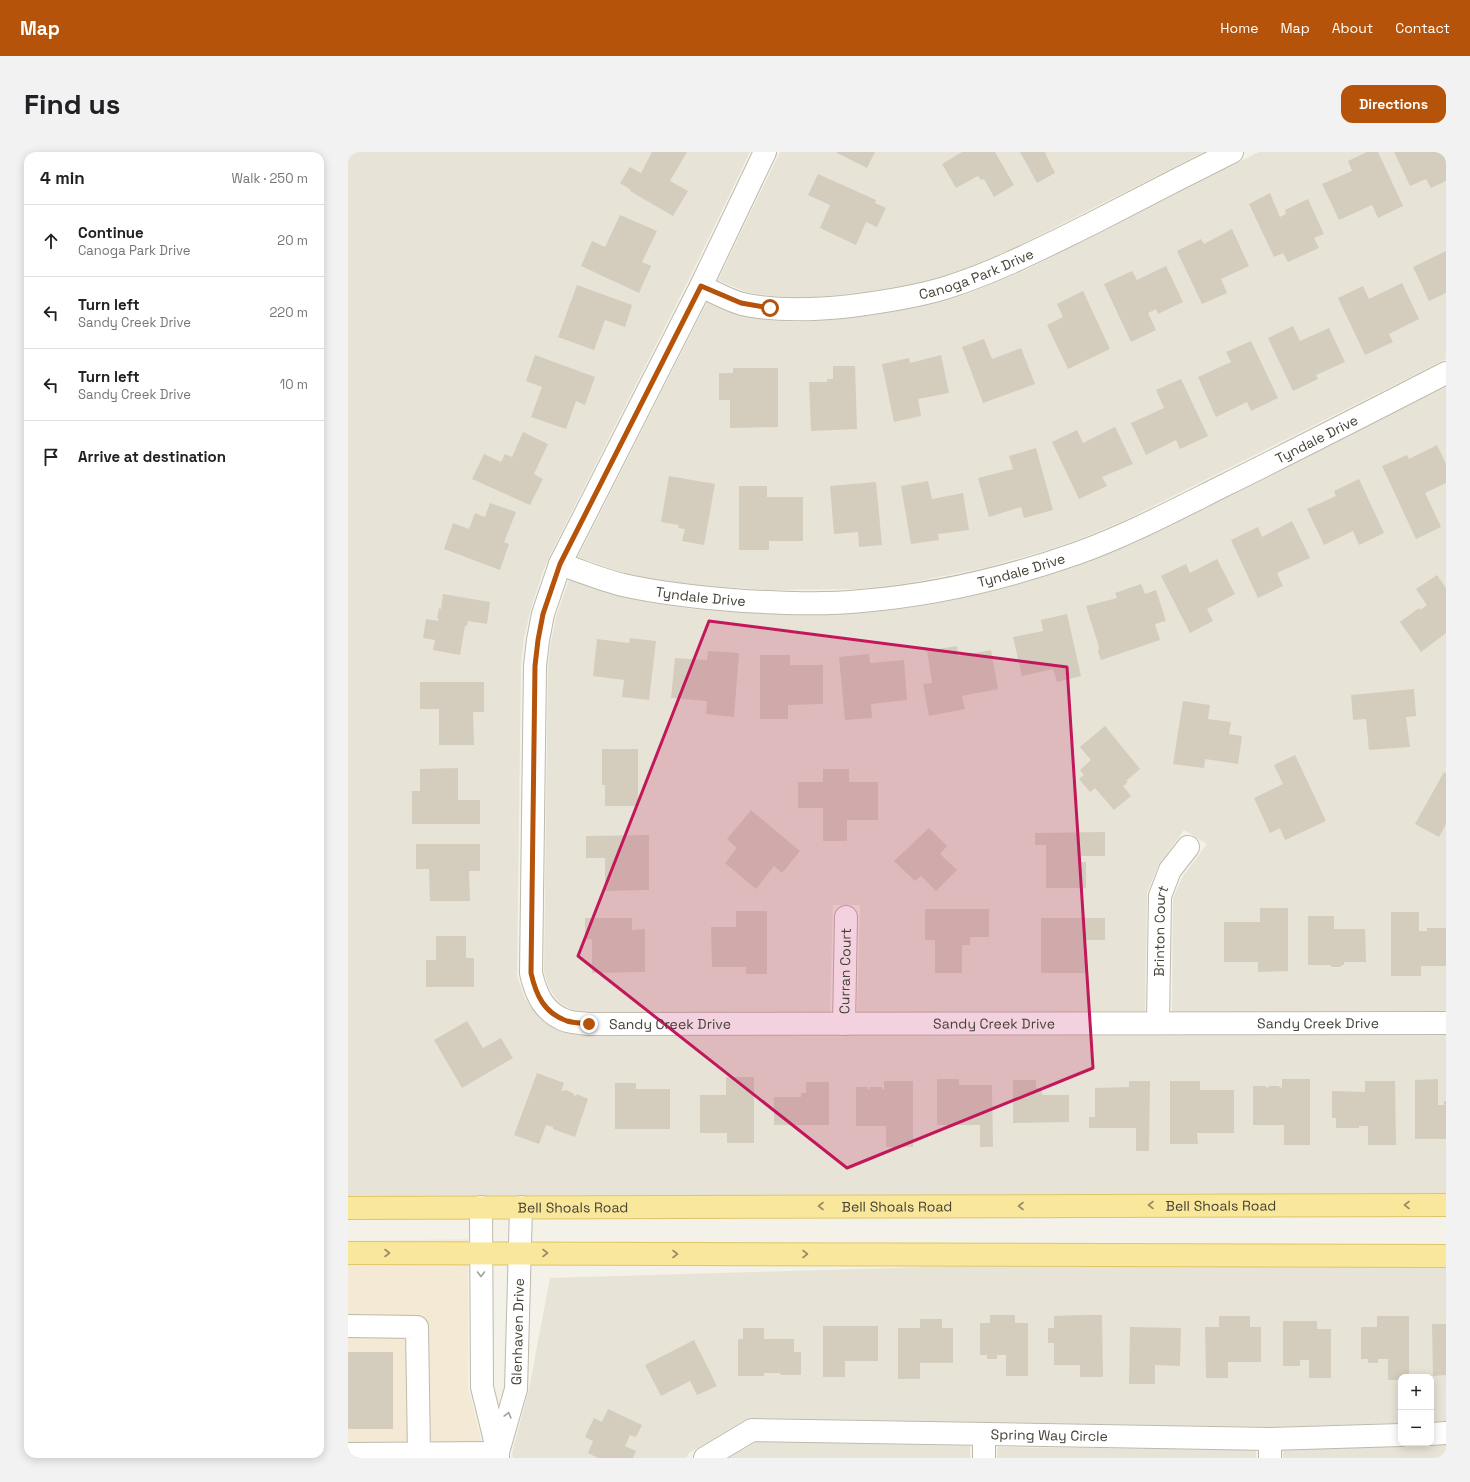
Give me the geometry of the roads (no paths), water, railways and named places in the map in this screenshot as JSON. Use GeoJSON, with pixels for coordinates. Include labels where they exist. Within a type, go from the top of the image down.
{"type":"FeatureCollection","features":[{"type":"Feature","properties":{"kind":"main road","name":"Bell Shoals Road"},"geometry":{"type":"LineString","coordinates":[[348,1208],[1446,1205]]}},
{"type":"Feature","properties":{"kind":"main road"},"geometry":{"type":"LineString","coordinates":[[348,1253],[1446,1256]]}},
{"type":"Feature","properties":{"kind":"street","name":"Sandy Creek Drive"},"geometry":{"type":"LineString","coordinates":[[765,152],[701,286],[560,564],[543,614],[535,666],[531,973],[536,993],[548,1010],[567,1021],[589,1024],[1446,1023]]}},
{"type":"Feature","properties":{"kind":"street","name":"Canoga Park Drive"},"geometry":{"type":"LineString","coordinates":[[701,286],[741,303],[770,308],[799,310],[873,303],[916,296],[998,269],[1023,258],[1232,152]]}},
{"type":"Feature","properties":{"kind":"street","name":"Tyndale Drive"},"geometry":{"type":"LineString","coordinates":[[560,564],[620,584],[656,592],[730,600],[814,603],[861,601],[911,595],[957,587],[1048,563],[1079,553],[1126,533],[1263,466],[1446,373]]}},
{"type":"Feature","properties":{"kind":"street","name":"Brinton Court"},"geometry":{"type":"LineString","coordinates":[[1158,1023],[1160,896],[1170,870],[1188,847]]}},
{"type":"Feature","properties":{"kind":"street","name":"Curran Court"},"geometry":{"type":"LineString","coordinates":[[844,1024],[846,917]]}},
{"type":"Feature","properties":{"kind":"street"},"geometry":{"type":"LineString","coordinates":[[348,1454],[498,1456],[482,1387],[481,1207]]}},
{"type":"Feature","properties":{"kind":"street","name":"Glenhaven Drive"},"geometry":{"type":"LineString","coordinates":[[498,1456],[516,1389],[521,1207]]}},
{"type":"Feature","properties":{"kind":"street"},"geometry":{"type":"LineString","coordinates":[[348,1326],[417,1327],[419,1454]]}},
{"type":"Feature","properties":{"kind":"street","name":"Spring Way Circle"},"geometry":{"type":"LineString","coordinates":[[705,1458],[752,1430],[984,1434],[1270,1448],[1398,1435]]}},
{"type":"Feature","properties":{"kind":"street"},"geometry":{"type":"LineString","coordinates":[[1434,1434],[1446,1433]]}},
{"type":"Feature","properties":{"kind":"street"},"geometry":{"type":"LineString","coordinates":[[984,1434],[984,1458]]}}]}
